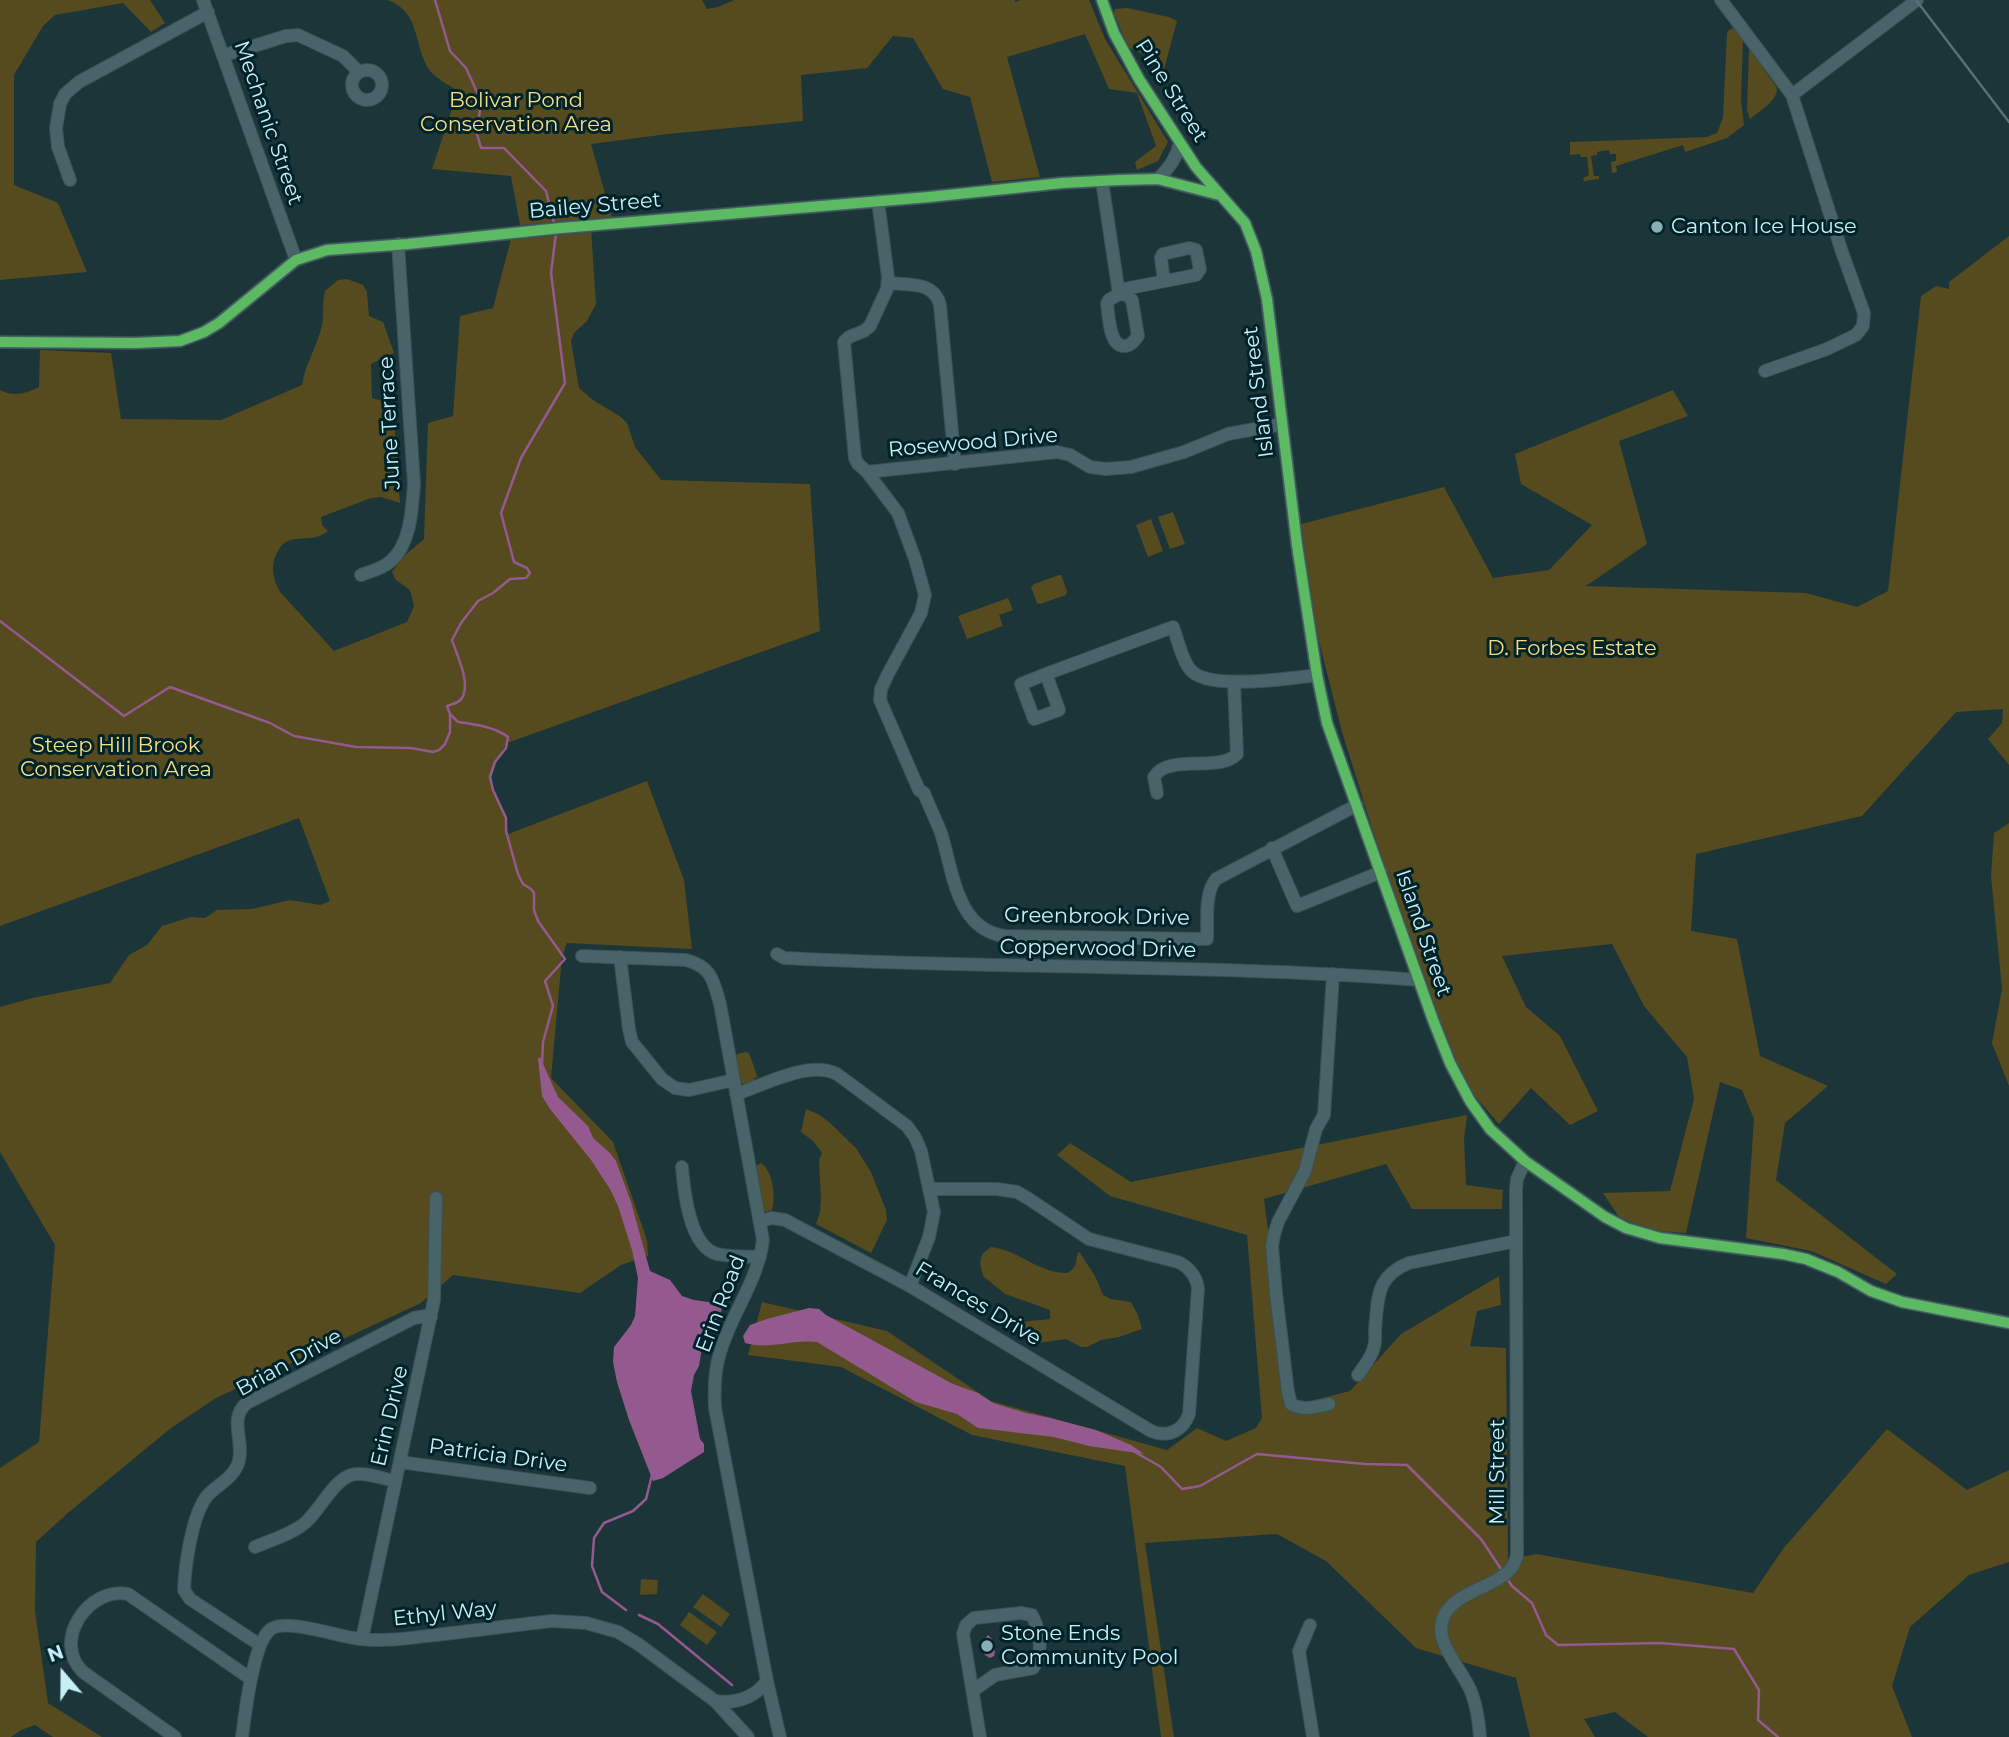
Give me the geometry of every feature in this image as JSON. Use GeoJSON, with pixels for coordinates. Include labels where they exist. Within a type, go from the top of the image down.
{"type":"FeatureCollection","features":[{"type":"Feature","properties":{"kind":"street","name":"Pine Street"},"geometry":{"type":"LineString","coordinates":[[1102,0],[1114,33],[1139,79],[1196,167],[1220,195]]}},
{"type":"Feature","properties":{"kind":"street"},"geometry":{"type":"LineString","coordinates":[[1721,0],[1791,95],[1864,313],[1863,326],[1856,335],[1827,349],[1765,371]]}},
{"type":"Feature","properties":{"kind":"street"},"geometry":{"type":"LineString","coordinates":[[1791,95],[1917,0]]}},
{"type":"Feature","properties":{"kind":"street"},"geometry":{"type":"LineString","coordinates":[[69,180],[58,147],[56,128],[60,104],[65,94],[79,82],[206,6]]}},
{"type":"Feature","properties":{"kind":"street","name":"Mechanic Street"},"geometry":{"type":"LineString","coordinates":[[206,6],[296,260]]}},
{"type":"Feature","properties":{"kind":"street"},"geometry":{"type":"LineString","coordinates":[[225,55],[286,36],[298,35],[343,56],[359,72]]}},
{"type":"Feature","properties":{"kind":"street"},"geometry":{"type":"LineString","coordinates":[[1158,180],[1170,167],[1180,143]]}},
{"type":"Feature","properties":{"kind":"street","name":"Bailey Street"},"geometry":{"type":"LineString","coordinates":[[0,342],[135,344],[180,341],[219,323],[296,260],[327,250],[1102,181],[1158,180],[1220,195]]}},
{"type":"Feature","properties":{"kind":"street"},"geometry":{"type":"LineString","coordinates":[[1102,181],[1119,292],[1164,281]]}},
{"type":"Feature","properties":{"kind":"street","name":"Island Street"},"geometry":{"type":"LineString","coordinates":[[1220,195],[1245,223],[1256,251],[1267,299],[1297,545],[1317,676],[1331,738],[1441,1042],[1470,1101],[1490,1129],[1525,1161],[1605,1217],[1626,1228],[1660,1238],[1806,1259],[1838,1272],[1871,1291],[1902,1302],[2009,1323]]}},
{"type":"Feature","properties":{"kind":"street","name":"Greenbrook Drive"},"geometry":{"type":"LineString","coordinates":[[878,201],[888,283],[885,296],[870,326],[844,342],[855,458],[900,518],[925,595],[921,613],[888,674],[881,689],[880,700],[941,833],[956,891],[979,926],[989,933],[1005,936],[1207,939],[1209,893],[1216,879],[1357,805]]}},
{"type":"Feature","properties":{"kind":"street","name":"June Terrace"},"geometry":{"type":"LineString","coordinates":[[361,575],[383,567],[393,559],[404,541],[412,507],[414,484],[398,244]]}},
{"type":"Feature","properties":{"kind":"street"},"geometry":{"type":"LineString","coordinates":[[888,283],[926,287],[935,292],[939,300],[955,464]]}},
{"type":"Feature","properties":{"kind":"street","name":"Rosewood Drive"},"geometry":{"type":"LineString","coordinates":[[867,472],[1057,452],[1070,455],[1090,467],[1131,467],[1184,452],[1228,435],[1282,424]]}},
{"type":"Feature","properties":{"kind":"street"},"geometry":{"type":"LineString","coordinates":[[1046,674],[1173,627],[1188,668],[1194,674],[1211,680],[1234,682],[1317,676]]}},
{"type":"Feature","properties":{"kind":"street"},"geometry":{"type":"LineString","coordinates":[[1157,793],[1154,777],[1164,768],[1228,760],[1237,754],[1234,682]]}},
{"type":"Feature","properties":{"kind":"street"},"geometry":{"type":"LineString","coordinates":[[1272,848],[1297,906],[1381,872]]}},
{"type":"Feature","properties":{"kind":"street","name":"Copperwood Drive"},"geometry":{"type":"LineString","coordinates":[[777,954],[784,958],[925,964],[1333,974],[1419,980]]}},
{"type":"Feature","properties":{"kind":"street","name":"Erin Road"},"geometry":{"type":"LineString","coordinates":[[582,956],[686,960],[704,967],[709,972],[720,1004],[763,1240],[753,1277],[719,1353],[715,1376],[715,1408],[780,1737]]}},
{"type":"Feature","properties":{"kind":"street"},"geometry":{"type":"LineString","coordinates":[[620,957],[632,1042],[662,1079],[675,1088],[689,1090],[734,1080]]}},
{"type":"Feature","properties":{"kind":"street"},"geometry":{"type":"LineString","coordinates":[[1329,1404],[1315,1407],[1296,1407],[1291,1404],[1272,1246],[1278,1222],[1306,1171],[1316,1129],[1323,1120],[1333,974]]}},
{"type":"Feature","properties":{"kind":"street"},"geometry":{"type":"LineString","coordinates":[[736,1094],[799,1072],[834,1072],[910,1129],[921,1151],[934,1212],[926,1247],[910,1286]]}},
{"type":"Feature","properties":{"kind":"street","name":"Mill Street"},"geometry":{"type":"LineString","coordinates":[[1480,1737],[1471,1692],[1441,1638],[1440,1625],[1444,1615],[1457,1601],[1471,1591],[1505,1575],[1513,1566],[1517,1547],[1516,1189],[1517,1179],[1525,1161]]}},
{"type":"Feature","properties":{"kind":"street"},"geometry":{"type":"LineString","coordinates":[[682,1167],[684,1193],[697,1238],[702,1245],[717,1254],[760,1256]]}},
{"type":"Feature","properties":{"kind":"street","name":"Frances Drive"},"geometry":{"type":"LineString","coordinates":[[761,1221],[772,1218],[786,1220],[910,1286],[1151,1431],[1158,1434],[1171,1433],[1182,1427],[1188,1419],[1198,1284],[1185,1265],[1089,1239],[1029,1199],[1010,1190],[930,1189]]}},
{"type":"Feature","properties":{"kind":"street","name":"Erin Drive"},"geometry":{"type":"LineString","coordinates":[[362,1639],[431,1317],[436,1281],[436,1198]]}},
{"type":"Feature","properties":{"kind":"street"},"geometry":{"type":"LineString","coordinates":[[1358,1375],[1374,1348],[1380,1293],[1388,1275],[1409,1263],[1516,1241]]}},
{"type":"Feature","properties":{"kind":"street","name":"Brian Drive"},"geometry":{"type":"LineString","coordinates":[[260,1645],[190,1600],[184,1590],[195,1517],[208,1494],[225,1482],[237,1465],[240,1447],[236,1418],[240,1409],[414,1318],[431,1317]]}},
{"type":"Feature","properties":{"kind":"street","name":"Patricia Drive"},"geometry":{"type":"LineString","coordinates":[[400,1462],[590,1488]]}},
{"type":"Feature","properties":{"kind":"street"},"geometry":{"type":"LineString","coordinates":[[255,1547],[298,1528],[349,1476],[356,1474],[395,1481]]}},
{"type":"Feature","properties":{"kind":"street"},"geometry":{"type":"LineString","coordinates":[[175,1737],[79,1668],[73,1657],[72,1631],[85,1610],[97,1599],[113,1593],[128,1594],[251,1679]]}},
{"type":"Feature","properties":{"kind":"street"},"geometry":{"type":"LineString","coordinates":[[974,1690],[995,1675],[1033,1668],[1037,1664],[1041,1655],[1032,1615],[1021,1613],[974,1618],[966,1625],[963,1634],[980,1737]]}},
{"type":"Feature","properties":{"kind":"street","name":"Ethyl Way"},"geometry":{"type":"LineString","coordinates":[[260,1645],[267,1632],[283,1625],[362,1639],[395,1640],[552,1621],[586,1623],[618,1632],[638,1644],[715,1702],[748,1737]]}},
{"type":"Feature","properties":{"kind":"street"},"geometry":{"type":"LineString","coordinates":[[1310,1625],[1299,1651],[1312,1737]]}},
{"type":"Feature","properties":{"kind":"street"},"geometry":{"type":"LineString","coordinates":[[242,1737],[251,1679],[260,1645]]}},
{"type":"Feature","properties":{"kind":"street"},"geometry":{"type":"LineString","coordinates":[[715,1702],[742,1700],[767,1681]]}},
{"type":"Feature","properties":{"kind":"green space"},"geometry":{"type":"Polygon","coordinates":[[[0,0],[150,0],[165,23],[151,32],[123,3],[55,15],[43,26],[14,75],[14,185],[58,203],[87,272],[0,280],[0,0]]]}},
{"type":"Feature","properties":{"kind":"green space","name":"Bolivar Pond Conservation Area"},"geometry":{"type":"Polygon","coordinates":[[[387,0],[702,0],[707,9],[734,0],[1089,0],[1105,39],[1168,142],[1158,161],[1137,170],[1135,162],[1156,146],[1137,93],[1109,89],[1085,34],[1007,57],[1040,177],[992,182],[970,97],[943,89],[913,38],[893,36],[867,68],[801,75],[803,121],[591,144],[612,218],[520,225],[511,176],[432,169],[458,91],[430,71],[423,58],[411,19],[398,5],[387,0]]]}},
{"type":"Feature","properties":{"kind":"green space"},"geometry":{"type":"Polygon","coordinates":[[[1127,8],[1177,21],[1163,73],[1143,54],[1128,47],[1114,13],[1115,9],[1127,8]]]}},
{"type":"Feature","properties":{"kind":"green space"},"geometry":{"type":"Polygon","coordinates":[[[1733,28],[1743,40],[1741,100],[1744,125],[1727,138],[1685,152],[1683,145],[1616,166],[1617,172],[1612,173],[1611,162],[1616,161],[1616,154],[1610,154],[1609,150],[1597,152],[1597,155],[1591,156],[1594,176],[1599,176],[1599,179],[1584,181],[1583,178],[1589,175],[1587,157],[1581,157],[1580,154],[1570,155],[1570,142],[1707,137],[1717,133],[1723,118],[1727,33],[1733,28]]]}},
{"type":"Feature","properties":{"kind":"green space"},"geometry":{"type":"Polygon","coordinates":[[[1749,48],[1777,88],[1771,102],[1750,119],[1747,111],[1749,48]]]}},
{"type":"Feature","properties":{"kind":"green space","name":"Steep Hill Brook Conservation Area"},"geometry":{"type":"Polygon","coordinates":[[[591,228],[596,304],[571,341],[579,388],[627,423],[635,447],[661,480],[810,484],[820,631],[507,743],[495,762],[490,777],[506,818],[508,834],[647,781],[684,880],[692,949],[567,943],[562,957],[551,1078],[613,1142],[647,1240],[648,1256],[621,1265],[580,1293],[453,1275],[421,1303],[216,1398],[171,1428],[36,1542],[35,1611],[48,1703],[102,1737],[53,1737],[35,1725],[11,1737],[0,1737],[0,1468],[39,1442],[55,1245],[0,1152],[0,1007],[110,983],[129,955],[147,945],[162,926],[191,917],[205,918],[217,910],[252,909],[290,900],[320,905],[330,901],[299,818],[0,926],[0,390],[20,394],[39,387],[40,350],[111,353],[121,419],[221,420],[302,385],[322,325],[325,291],[338,280],[347,279],[363,285],[367,292],[369,316],[383,322],[394,353],[371,364],[372,398],[393,404],[400,503],[381,497],[371,498],[321,517],[322,525],[328,531],[312,538],[290,540],[279,550],[273,565],[274,578],[281,593],[334,651],[407,622],[414,606],[410,590],[396,580],[392,572],[404,556],[424,539],[428,423],[453,416],[460,316],[493,308],[512,235],[591,228]]]}},
{"type":"Feature","properties":{"kind":"green space","name":"D. Forbes Estate"},"geometry":{"type":"Polygon","coordinates":[[[2009,236],[2009,765],[1988,739],[2002,723],[2003,709],[1956,712],[1862,816],[1696,854],[1691,931],[1737,939],[1760,1056],[1828,1086],[1785,1123],[1776,1180],[1897,1274],[1886,1284],[1811,1251],[1746,1238],[1754,1119],[1742,1090],[1720,1082],[1686,1233],[1647,1230],[1619,1217],[1603,1193],[1670,1191],[1694,1099],[1687,1057],[1644,1006],[1612,944],[1502,956],[1526,1007],[1560,1036],[1598,1111],[1570,1125],[1531,1088],[1499,1124],[1445,1062],[1342,732],[1290,527],[1444,487],[1493,578],[1549,570],[1592,525],[1521,484],[1515,454],[1673,390],[1688,416],[1619,441],[1647,544],[1586,586],[1806,593],[1857,607],[1888,591],[1921,296],[1936,286],[1949,289],[1949,282],[2009,236]]]}},
{"type":"Feature","properties":{"kind":"green space"},"geometry":{"type":"Polygon","coordinates":[[[1173,512],[1185,544],[1170,549],[1158,517],[1173,512]]]}},
{"type":"Feature","properties":{"kind":"green space"},"geometry":{"type":"Polygon","coordinates":[[[1151,519],[1163,551],[1148,557],[1136,525],[1151,519]]]}},
{"type":"Feature","properties":{"kind":"green space"},"geometry":{"type":"Polygon","coordinates":[[[1059,575],[1067,591],[1066,595],[1037,603],[1031,587],[1059,575]]]}},
{"type":"Feature","properties":{"kind":"green space"},"geometry":{"type":"Polygon","coordinates":[[[1008,598],[1013,610],[999,615],[1003,626],[967,639],[958,616],[1008,598]]]}},
{"type":"Feature","properties":{"kind":"green space"},"geometry":{"type":"Polygon","coordinates":[[[2009,823],[2009,1086],[1992,1043],[2002,989],[1991,876],[1994,833],[2009,823]]]}},
{"type":"Feature","properties":{"kind":"green space"},"geometry":{"type":"Polygon","coordinates":[[[749,1053],[758,1078],[755,1077],[756,1082],[745,1085],[741,1082],[736,1058],[737,1054],[749,1053]]]}},
{"type":"Feature","properties":{"kind":"green space"},"geometry":{"type":"Polygon","coordinates":[[[806,1109],[829,1122],[856,1148],[871,1172],[886,1210],[887,1220],[871,1253],[816,1224],[820,1212],[819,1160],[822,1153],[813,1141],[801,1132],[806,1109]]]}},
{"type":"Feature","properties":{"kind":"green space"},"geometry":{"type":"Polygon","coordinates":[[[1467,1115],[1464,1139],[1466,1185],[1503,1190],[1502,1209],[1412,1209],[1386,1164],[1264,1199],[1291,1406],[1350,1391],[1401,1334],[1499,1276],[1501,1305],[1477,1311],[1470,1346],[1506,1348],[1508,1560],[1536,1554],[1753,1593],[1783,1549],[1887,1429],[1967,1490],[2009,1470],[2009,1562],[1969,1575],[1910,1627],[1892,1686],[1912,1737],[1648,1737],[1615,1712],[1584,1719],[1595,1737],[1530,1737],[1516,1678],[1416,1648],[1326,1561],[1277,1534],[1145,1543],[1174,1737],[1161,1737],[1125,1466],[972,1435],[841,1367],[748,1355],[762,1302],[887,1331],[991,1401],[1167,1450],[1197,1428],[1226,1441],[1256,1428],[1262,1418],[1247,1235],[1110,1196],[1057,1155],[1070,1143],[1131,1182],[1467,1115]]]}},
{"type":"Feature","properties":{"kind":"green space"},"geometry":{"type":"Polygon","coordinates":[[[761,1163],[771,1178],[773,1192],[772,1210],[767,1212],[764,1210],[756,1166],[761,1163]]]}},
{"type":"Feature","properties":{"kind":"green space"},"geometry":{"type":"Polygon","coordinates":[[[991,1247],[1011,1252],[1048,1270],[1068,1273],[1075,1266],[1078,1252],[1080,1253],[1095,1276],[1103,1295],[1131,1302],[1142,1329],[1101,1340],[1087,1347],[1081,1347],[1066,1339],[1038,1343],[1026,1339],[1021,1332],[1021,1324],[1050,1319],[1050,1310],[1005,1294],[983,1276],[980,1263],[982,1254],[991,1247]]]}},
{"type":"Feature","properties":{"kind":"green space"},"geometry":{"type":"Polygon","coordinates":[[[641,1579],[658,1580],[657,1594],[640,1595],[641,1579]]]}},
{"type":"Feature","properties":{"kind":"green space"},"geometry":{"type":"Polygon","coordinates":[[[703,1594],[730,1614],[721,1627],[693,1607],[703,1594]]]}},
{"type":"Feature","properties":{"kind":"green space"},"geometry":{"type":"Polygon","coordinates":[[[689,1612],[717,1632],[707,1645],[680,1625],[689,1612]]]}},
{"type":"Feature","properties":{"kind":"shaded area"},"geometry":{"type":"Polygon","coordinates":[[[540,1057],[558,1097],[588,1126],[593,1138],[616,1161],[631,1202],[650,1271],[670,1280],[682,1296],[723,1304],[703,1342],[691,1391],[704,1452],[663,1478],[653,1481],[629,1420],[613,1362],[614,1347],[635,1316],[638,1278],[632,1250],[610,1189],[542,1096],[540,1057]]]}},
{"type":"Feature","properties":{"kind":"shaded area"},"geometry":{"type":"Polygon","coordinates":[[[809,1308],[819,1309],[953,1384],[978,1393],[993,1403],[1096,1430],[1131,1445],[1144,1454],[1089,1446],[1054,1437],[978,1428],[957,1414],[916,1402],[817,1342],[763,1345],[745,1343],[743,1336],[750,1325],[809,1308]]]}},
{"type":"Feature","properties":{"kind":"shaded area","name":"Stone Ends Community Pool"},"geometry":{"type":"Polygon","coordinates":[[[988,1635],[995,1651],[990,1658],[985,1655],[983,1649],[988,1635]]]}},
{"type":"Feature","properties":{"kind":"waterway"},"geometry":{"type":"LineString","coordinates":[[435,0],[450,51],[466,68],[481,101],[477,134],[481,148],[504,148],[546,191],[554,223]]}},
{"type":"Feature","properties":{"kind":"waterway"},"geometry":{"type":"LineString","coordinates":[[542,1064],[543,1042],[553,1006],[545,981],[565,959],[538,921],[534,910],[534,893],[523,884],[518,874],[506,831],[506,818],[493,790],[490,777],[495,762],[506,748],[508,737],[491,728],[458,722],[447,706],[459,701],[464,692],[462,669],[452,640],[461,623],[478,601],[510,579],[526,578],[530,573],[527,568],[514,562],[501,513],[521,458],[565,383],[551,273],[556,233]]}},
{"type":"Feature","properties":{"kind":"waterway"},"geometry":{"type":"LineString","coordinates":[[0,621],[124,716],[170,687],[270,723],[294,736],[356,747],[411,748],[433,752],[445,744],[450,732],[450,714]]}},
{"type":"Feature","properties":{"kind":"waterway"},"geometry":{"type":"LineString","coordinates":[[1135,1452],[1161,1467],[1182,1489],[1200,1486],[1257,1454],[1407,1465],[1481,1539],[1503,1572]]}},
{"type":"Feature","properties":{"kind":"waterway"},"geometry":{"type":"LineString","coordinates":[[626,1610],[602,1592],[592,1566],[594,1538],[604,1523],[633,1511],[646,1499],[652,1475]]}},
{"type":"Feature","properties":{"kind":"waterway"},"geometry":{"type":"LineString","coordinates":[[1506,1577],[1512,1586],[1532,1603],[1546,1635],[1558,1645],[1660,1643],[1734,1649],[1759,1690],[1758,1720],[1778,1737]]}},
{"type":"Feature","properties":{"kind":"waterway"},"geometry":{"type":"LineString","coordinates":[[639,1615],[658,1624],[732,1685]]}},
{"type":"Feature","properties":{"kind":"railway"},"geometry":{"type":"LineString","coordinates":[[1916,0],[2009,122]]}},
{"type":"Feature","properties":{"kind":"cycle path"},"geometry":{"type":"LineString","coordinates":[[1102,0],[1114,33],[1139,79],[1196,167],[1245,223],[1256,251],[1267,299],[1297,545],[1327,723],[1433,1020],[1450,1063],[1470,1101],[1490,1129],[1525,1161],[1605,1217],[1626,1228],[1660,1238],[1806,1259],[1838,1272],[1871,1291],[1902,1302],[2009,1323]]}},
{"type":"Feature","properties":{"kind":"cycle path"},"geometry":{"type":"LineString","coordinates":[[0,342],[180,341],[219,323],[296,260],[327,250],[1062,183],[1158,179],[1220,195]]}},
{"type":"Feature","properties":{"kind":"place","name":"Canton Ice House"},"geometry":{"type":"Point","coordinates":[1657,227]}},
{"type":"Feature","properties":{"kind":"place","name":"Stone Ends Community Pool"},"geometry":{"type":"Point","coordinates":[987,1646]}}]}
